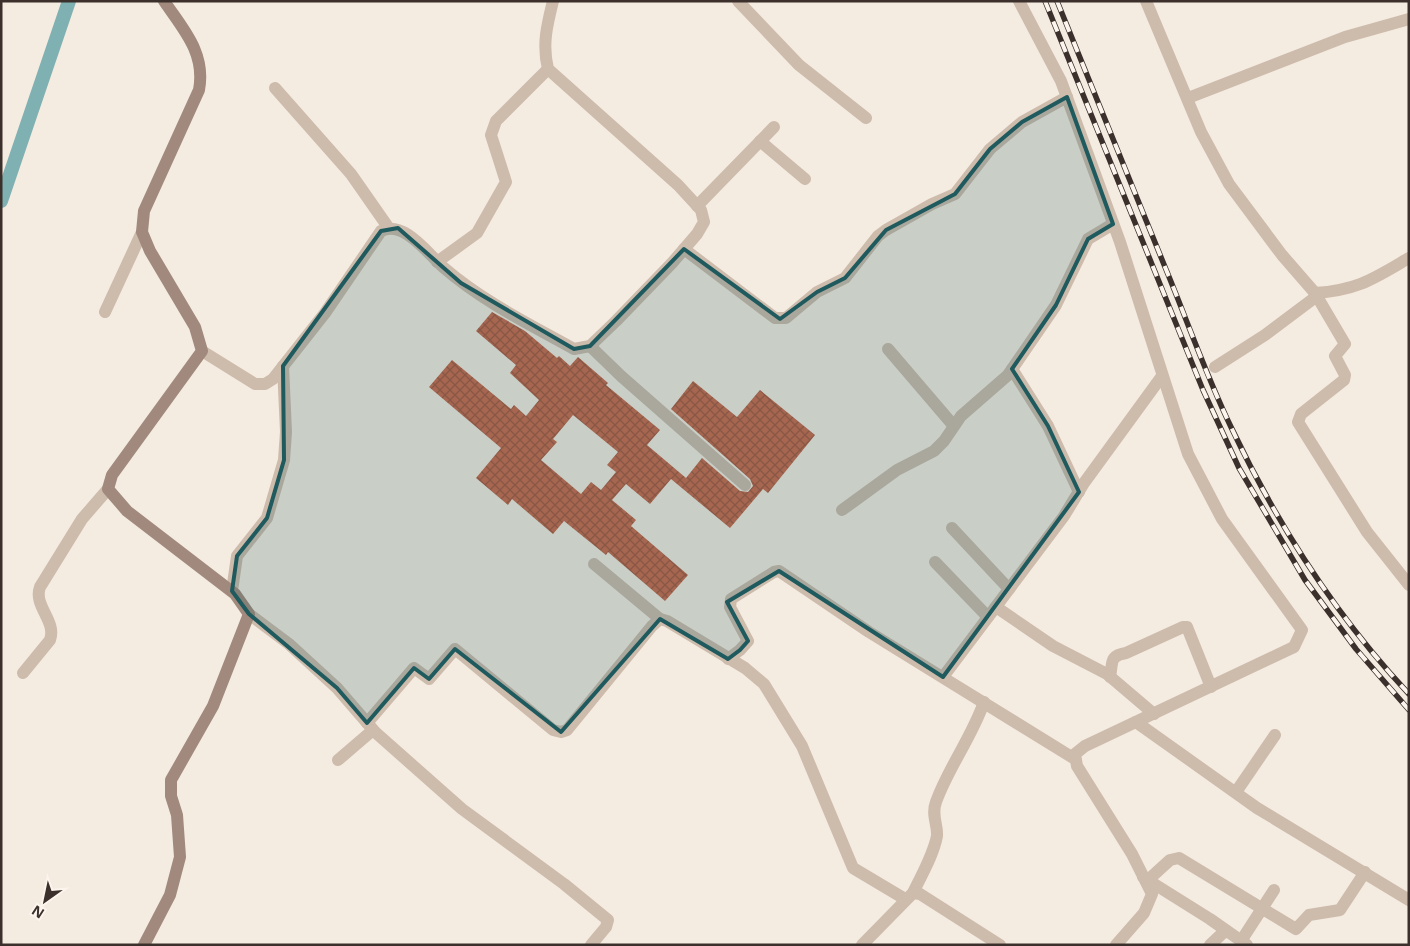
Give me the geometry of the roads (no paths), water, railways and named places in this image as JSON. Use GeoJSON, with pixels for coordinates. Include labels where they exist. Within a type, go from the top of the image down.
{"type":"FeatureCollection","features":[{"type":"Feature","properties":{"kind":"street"},"geometry":{"type":"LineString","coordinates":[[105,312],[142,232],[144,211],[199,90],[202,76],[199,59],[187,31],[164,1]]}},
{"type":"Feature","properties":{"kind":"street"},"geometry":{"type":"LineString","coordinates":[[142,232],[150,252],[195,327],[202,351],[255,384],[265,384],[272,379],[325,313],[381,231],[388,228],[398,228],[421,246],[461,283],[483,298],[574,349],[590,346],[684,249],[704,222],[700,210],[678,184],[548,69],[544,53],[545,32],[553,1]]}},
{"type":"Feature","properties":{"kind":"street"},"geometry":{"type":"LineString","coordinates":[[738,1],[799,64],[866,118]]}},
{"type":"Feature","properties":{"kind":"street"},"geometry":{"type":"LineString","coordinates":[[1019,1],[1062,81],[1068,97],[1113,224],[1188,454],[1222,519],[1302,630],[1294,648],[1085,746],[1076,754],[1075,759]]}},
{"type":"Feature","properties":{"kind":"street"},"geometry":{"type":"LineString","coordinates":[[1146,1],[1201,132],[1229,184],[1282,255],[1316,295],[1346,344],[1335,356],[1345,375],[1344,380],[1301,414],[1298,422],[1367,532],[1409,585]]}},
{"type":"Feature","properties":{"kind":"street"},"geometry":{"type":"LineString","coordinates":[[1188,98],[1345,38],[1409,19]]}},
{"type":"Feature","properties":{"kind":"street"},"geometry":{"type":"LineString","coordinates":[[437,262],[469,240],[482,226],[506,182],[491,135],[492,129],[496,121],[548,69]]}},
{"type":"Feature","properties":{"kind":"street"},"geometry":{"type":"LineString","coordinates":[[275,88],[352,174],[388,228]]}},
{"type":"Feature","properties":{"kind":"street"},"geometry":{"type":"LineString","coordinates":[[684,249],[775,318],[786,318],[817,292],[844,278],[878,236],[886,230],[932,204],[955,194],[990,149],[1022,122],[1068,97]]}},
{"type":"Feature","properties":{"kind":"street"},"geometry":{"type":"LineString","coordinates":[[697,206],[774,127]]}},
{"type":"Feature","properties":{"kind":"street"},"geometry":{"type":"LineString","coordinates":[[760,141],[805,179]]}},
{"type":"Feature","properties":{"kind":"street"},"geometry":{"type":"LineString","coordinates":[[842,510],[897,470],[934,450],[944,441],[954,425],[1012,370],[1056,305],[1088,239],[1113,224]]}},
{"type":"Feature","properties":{"kind":"street"},"geometry":{"type":"LineString","coordinates":[[1215,367],[1265,335],[1316,295],[1360,286],[1409,258]]}},
{"type":"Feature","properties":{"kind":"street"},"geometry":{"type":"LineString","coordinates":[[590,346],[621,376],[745,485]]}},
{"type":"Feature","properties":{"kind":"street"},"geometry":{"type":"LineString","coordinates":[[888,349],[954,425]]}},
{"type":"Feature","properties":{"kind":"street"},"geometry":{"type":"LineString","coordinates":[[23,673],[53,634],[39,599],[40,587],[82,519],[108,489],[112,475],[202,351]]}},
{"type":"Feature","properties":{"kind":"street"},"geometry":{"type":"LineString","coordinates":[[232,591],[237,556],[267,518],[284,460],[286,432],[283,366]]}},
{"type":"Feature","properties":{"kind":"street"},"geometry":{"type":"LineString","coordinates":[[1012,370],[1048,426],[1079,492]]}},
{"type":"Feature","properties":{"kind":"street"},"geometry":{"type":"LineString","coordinates":[[943,677],[1064,516],[1162,376]]}},
{"type":"Feature","properties":{"kind":"street"},"geometry":{"type":"LineString","coordinates":[[108,489],[127,511],[232,591],[249,614],[282,638],[330,681],[370,727],[469,815],[564,884],[608,920],[606,927],[591,945]]}},
{"type":"Feature","properties":{"kind":"street"},"geometry":{"type":"LineString","coordinates":[[952,528],[1009,589]]}},
{"type":"Feature","properties":{"kind":"street"},"geometry":{"type":"LineString","coordinates":[[935,562],[992,612],[1110,677],[1154,714]]}},
{"type":"Feature","properties":{"kind":"street"},"geometry":{"type":"LineString","coordinates":[[594,564],[660,619],[667,621],[728,658],[764,684],[794,731],[812,768],[853,868],[909,896],[920,894],[1000,945]]}},
{"type":"Feature","properties":{"kind":"street"},"geometry":{"type":"LineString","coordinates":[[728,658],[740,650],[748,641],[730,607],[731,599],[774,572],[780,571],[869,632],[1075,759],[1132,854],[1152,894],[1150,904],[1116,945]]}},
{"type":"Feature","properties":{"kind":"street"},"geometry":{"type":"LineString","coordinates":[[144,945],[170,895],[180,857],[177,815],[171,796],[172,780],[213,706],[249,614]]}},
{"type":"Feature","properties":{"kind":"street"},"geometry":{"type":"LineString","coordinates":[[338,760],[370,727],[414,668],[429,680],[455,649],[553,730],[560,732],[567,730],[615,669],[660,619]]}},
{"type":"Feature","properties":{"kind":"street"},"geometry":{"type":"LineString","coordinates":[[1110,677],[1114,657],[1117,654],[1128,652],[1183,627],[1187,627],[1211,687]]}},
{"type":"Feature","properties":{"kind":"street"},"geometry":{"type":"LineString","coordinates":[[862,945],[909,896],[932,852],[937,834],[934,820],[936,803],[976,723],[984,702]]}},
{"type":"Feature","properties":{"kind":"street"},"geometry":{"type":"LineString","coordinates":[[1136,722],[1236,792],[1409,900]]}},
{"type":"Feature","properties":{"kind":"street"},"geometry":{"type":"LineString","coordinates":[[1236,792],[1275,735]]}},
{"type":"Feature","properties":{"kind":"street"},"geometry":{"type":"LineString","coordinates":[[1146,879],[1170,860],[1179,858],[1292,928],[1299,928],[1309,915],[1340,910],[1365,872]]}},
{"type":"Feature","properties":{"kind":"street"},"geometry":{"type":"LineString","coordinates":[[1146,879],[1210,919],[1244,943],[1261,908],[1274,890]]}},
{"type":"Feature","properties":{"kind":"street"},"geometry":{"type":"LineString","coordinates":[[1210,945],[1225,931]]}},
{"type":"Feature","properties":{"kind":"waterway"},"geometry":{"type":"LineString","coordinates":[[1,201],[69,1]]}},
{"type":"Feature","properties":{"kind":"railway"},"geometry":{"type":"LineString","coordinates":[[1045,1],[1203,390],[1239,468],[1305,580],[1356,649],[1409,710]]}},
{"type":"Feature","properties":{"kind":"railway"},"geometry":{"type":"LineString","coordinates":[[1057,1],[1213,388],[1249,463],[1288,534],[1310,568],[1357,633],[1409,694]]}}]}
